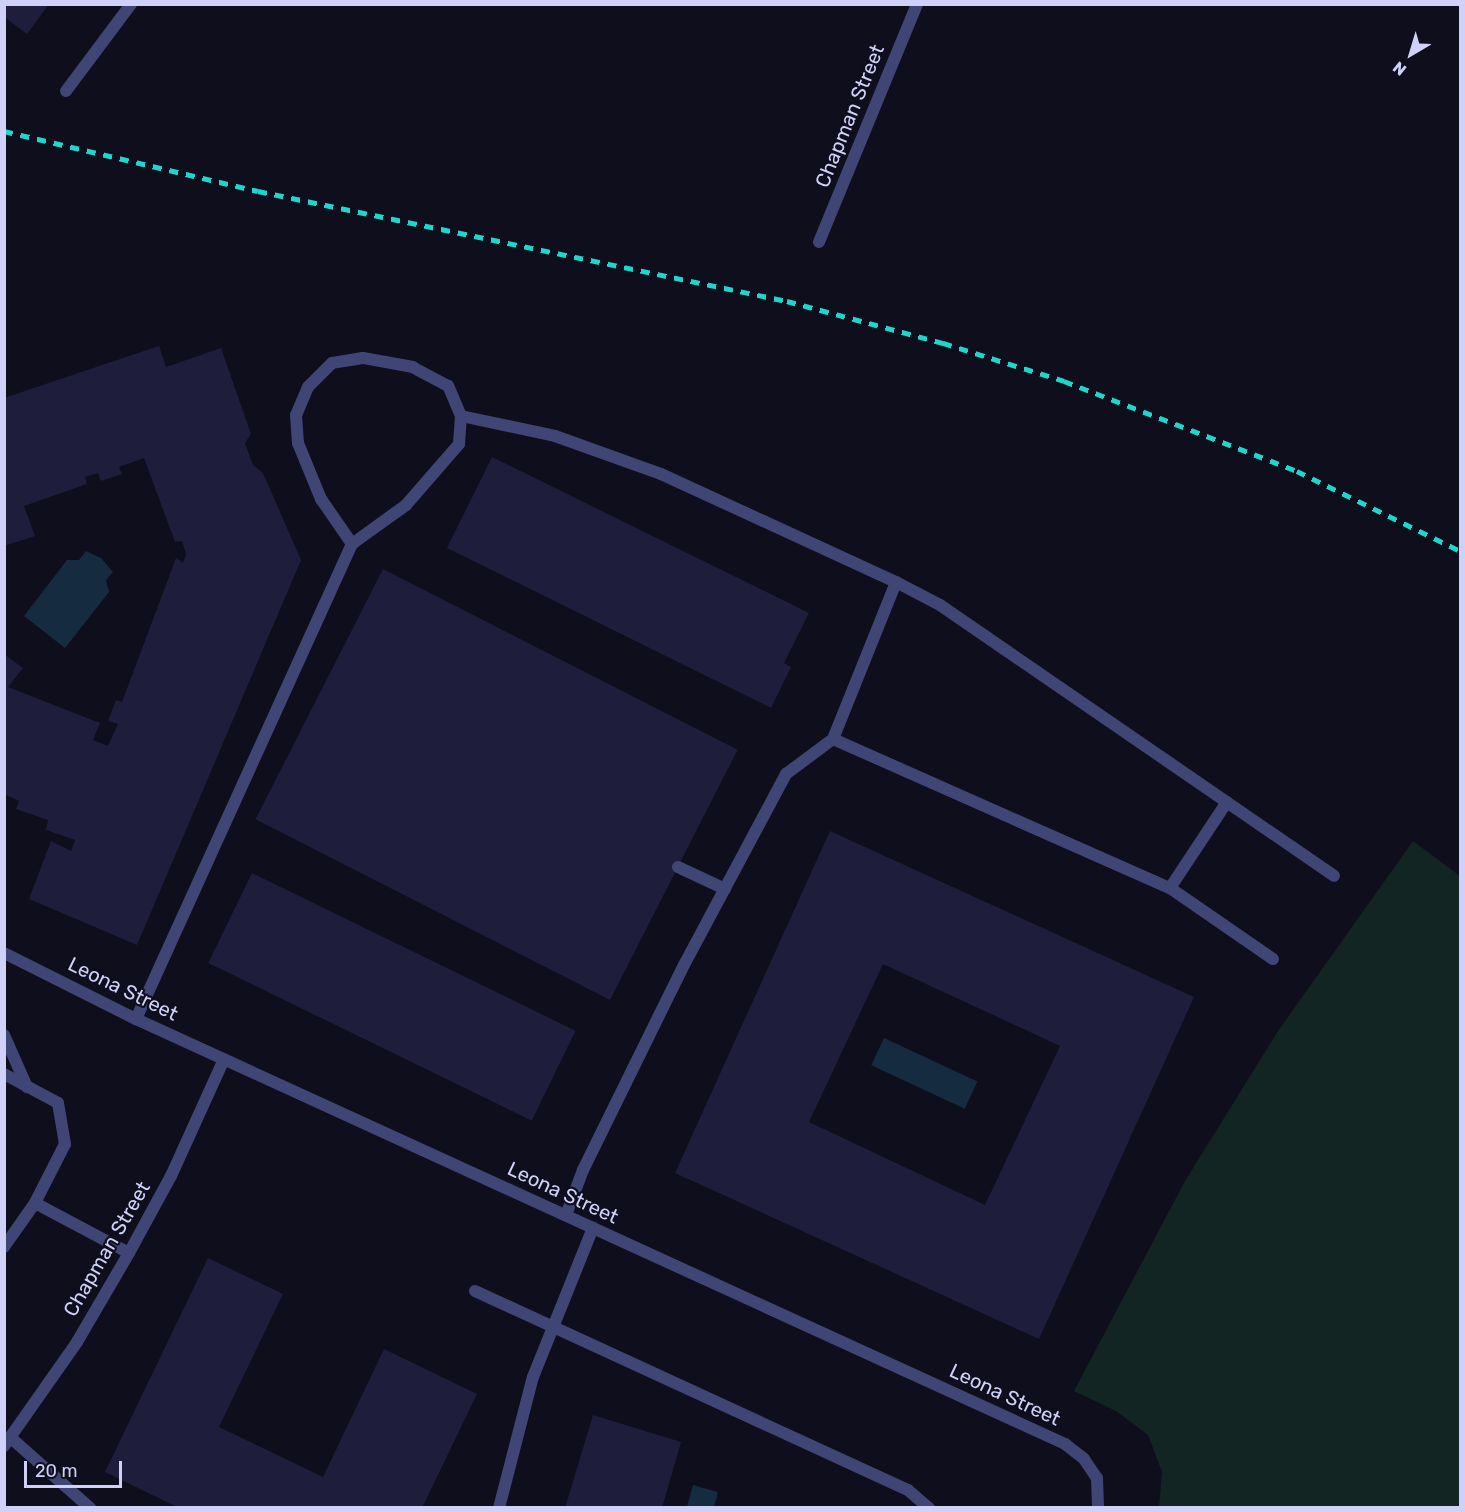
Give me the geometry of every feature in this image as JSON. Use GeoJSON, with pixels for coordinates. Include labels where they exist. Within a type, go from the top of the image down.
{"type":"FeatureCollection","features":[{"type":"Feature","properties":{"kind":"street"},"geometry":{"type":"LineString","coordinates":[[66,91],[131,4]]}},
{"type":"Feature","properties":{"kind":"street","name":"Chapman Street"},"geometry":{"type":"LineString","coordinates":[[819,242],[917,4]]}},
{"type":"Feature","properties":{"kind":"street"},"geometry":{"type":"LineString","coordinates":[[136,1019],[352,544],[406,505],[439,471],[459,444],[461,416],[448,386],[412,367],[363,358],[332,363],[308,387],[296,415],[298,443],[321,499],[352,544]]}},
{"type":"Feature","properties":{"kind":"street"},"geometry":{"type":"LineString","coordinates":[[461,416],[555,436],[661,474],[940,604],[1334,876]]}},
{"type":"Feature","properties":{"kind":"street"},"geometry":{"type":"LineString","coordinates":[[566,1215],[583,1170],[724,889],[786,774],[833,739],[896,582]]}},
{"type":"Feature","properties":{"kind":"street"},"geometry":{"type":"LineString","coordinates":[[833,739],[1170,888],[1273,959]]}},
{"type":"Feature","properties":{"kind":"street"},"geometry":{"type":"LineString","coordinates":[[1170,888],[1227,802]]}},
{"type":"Feature","properties":{"kind":"street"},"geometry":{"type":"LineString","coordinates":[[678,867],[724,889]]}},
{"type":"Feature","properties":{"kind":"street","name":"Leona Street"},"geometry":{"type":"LineString","coordinates":[[4,953],[136,1019],[1065,1444],[1084,1459],[1097,1478],[1098,1508]]}},
{"type":"Feature","properties":{"kind":"street"},"geometry":{"type":"LineString","coordinates":[[4,1035],[27,1087]]}},
{"type":"Feature","properties":{"kind":"street","name":"Chapman Street"},"geometry":{"type":"LineString","coordinates":[[8,1442],[77,1342],[129,1253],[171,1176],[224,1059]]}},
{"type":"Feature","properties":{"kind":"street"},"geometry":{"type":"LineString","coordinates":[[4,1074],[58,1104],[65,1144],[35,1203],[4,1247]]}},
{"type":"Feature","properties":{"kind":"street"},"geometry":{"type":"LineString","coordinates":[[35,1203],[129,1253]]}},
{"type":"Feature","properties":{"kind":"street"},"geometry":{"type":"LineString","coordinates":[[499,1508],[533,1377],[593,1228]]}},
{"type":"Feature","properties":{"kind":"street"},"geometry":{"type":"LineString","coordinates":[[475,1291],[908,1490],[928,1508]]}},
{"type":"Feature","properties":{"kind":"street"},"geometry":{"type":"LineString","coordinates":[[8,1442],[90,1508]]}},
{"type":"Feature","properties":{"kind":"green space"},"geometry":{"type":"Polygon","coordinates":[[[1413,841],[1460,876],[1460,1507],[1159,1507],[1162,1472],[1148,1435],[1116,1411],[1074,1391],[1185,1181],[1278,1031],[1413,841]]]}},
{"type":"Feature","properties":{"kind":"water"},"geometry":{"type":"Polygon","coordinates":[[[86,551],[101,558],[113,572],[106,580],[109,592],[65,648],[24,616],[67,560],[79,560],[86,551]]]}},
{"type":"Feature","properties":{"kind":"water"},"geometry":{"type":"Polygon","coordinates":[[[884,1038],[977,1082],[965,1109],[871,1065],[884,1038]]]}},
{"type":"Feature","properties":{"kind":"water"},"geometry":{"type":"Polygon","coordinates":[[[693,1485],[718,1492],[714,1507],[687,1507],[693,1485]]]}},
{"type":"Feature","properties":{"kind":"building"},"geometry":{"type":"Polygon","coordinates":[[[4,4],[49,4],[27,34],[4,17],[4,4]]]}},
{"type":"Feature","properties":{"kind":"building"},"geometry":{"type":"Polygon","coordinates":[[[159,346],[166,367],[221,348],[251,434],[245,443],[253,465],[263,473],[301,560],[137,945],[29,899],[51,841],[71,851],[75,840],[46,830],[48,820],[16,809],[19,801],[4,794],[4,654],[23,668],[8,687],[100,723],[93,740],[108,746],[118,724],[108,721],[116,700],[122,702],[176,558],[183,563],[186,554],[182,541],[175,542],[144,458],[119,467],[122,474],[101,481],[98,473],[85,477],[87,484],[24,506],[35,536],[4,546],[4,398],[159,346]]]}},
{"type":"Feature","properties":{"kind":"building"},"geometry":{"type":"Polygon","coordinates":[[[492,457],[809,613],[784,663],[791,667],[771,708],[447,548],[492,457]]]}},
{"type":"Feature","properties":{"kind":"building"},"geometry":{"type":"Polygon","coordinates":[[[383,569],[738,750],[610,1000],[255,819],[383,569]]]}},
{"type":"Feature","properties":{"kind":"building"},"geometry":{"type":"Polygon","coordinates":[[[830,831],[1194,997],[1039,1339],[675,1173],[830,831]],[[883,964],[809,1122],[985,1205],[1060,1046],[883,964]]]}},
{"type":"Feature","properties":{"kind":"building"},"geometry":{"type":"Polygon","coordinates":[[[252,873],[576,1031],[532,1121],[208,963],[252,873]]]}},
{"type":"Feature","properties":{"kind":"building"},"geometry":{"type":"Polygon","coordinates":[[[208,1258],[283,1294],[219,1427],[323,1477],[384,1349],[477,1394],[422,1508],[179,1508],[105,1472],[208,1258]]]}},
{"type":"Feature","properties":{"kind":"building"},"geometry":{"type":"Polygon","coordinates":[[[593,1415],[681,1442],[662,1508],[565,1508],[593,1415]]]}},
{"type":"Feature","properties":{"kind":"railway"},"geometry":{"type":"LineString","coordinates":[[4,131],[258,191],[787,301],[943,343],[1064,381],[1297,471],[1460,551]]}}]}
